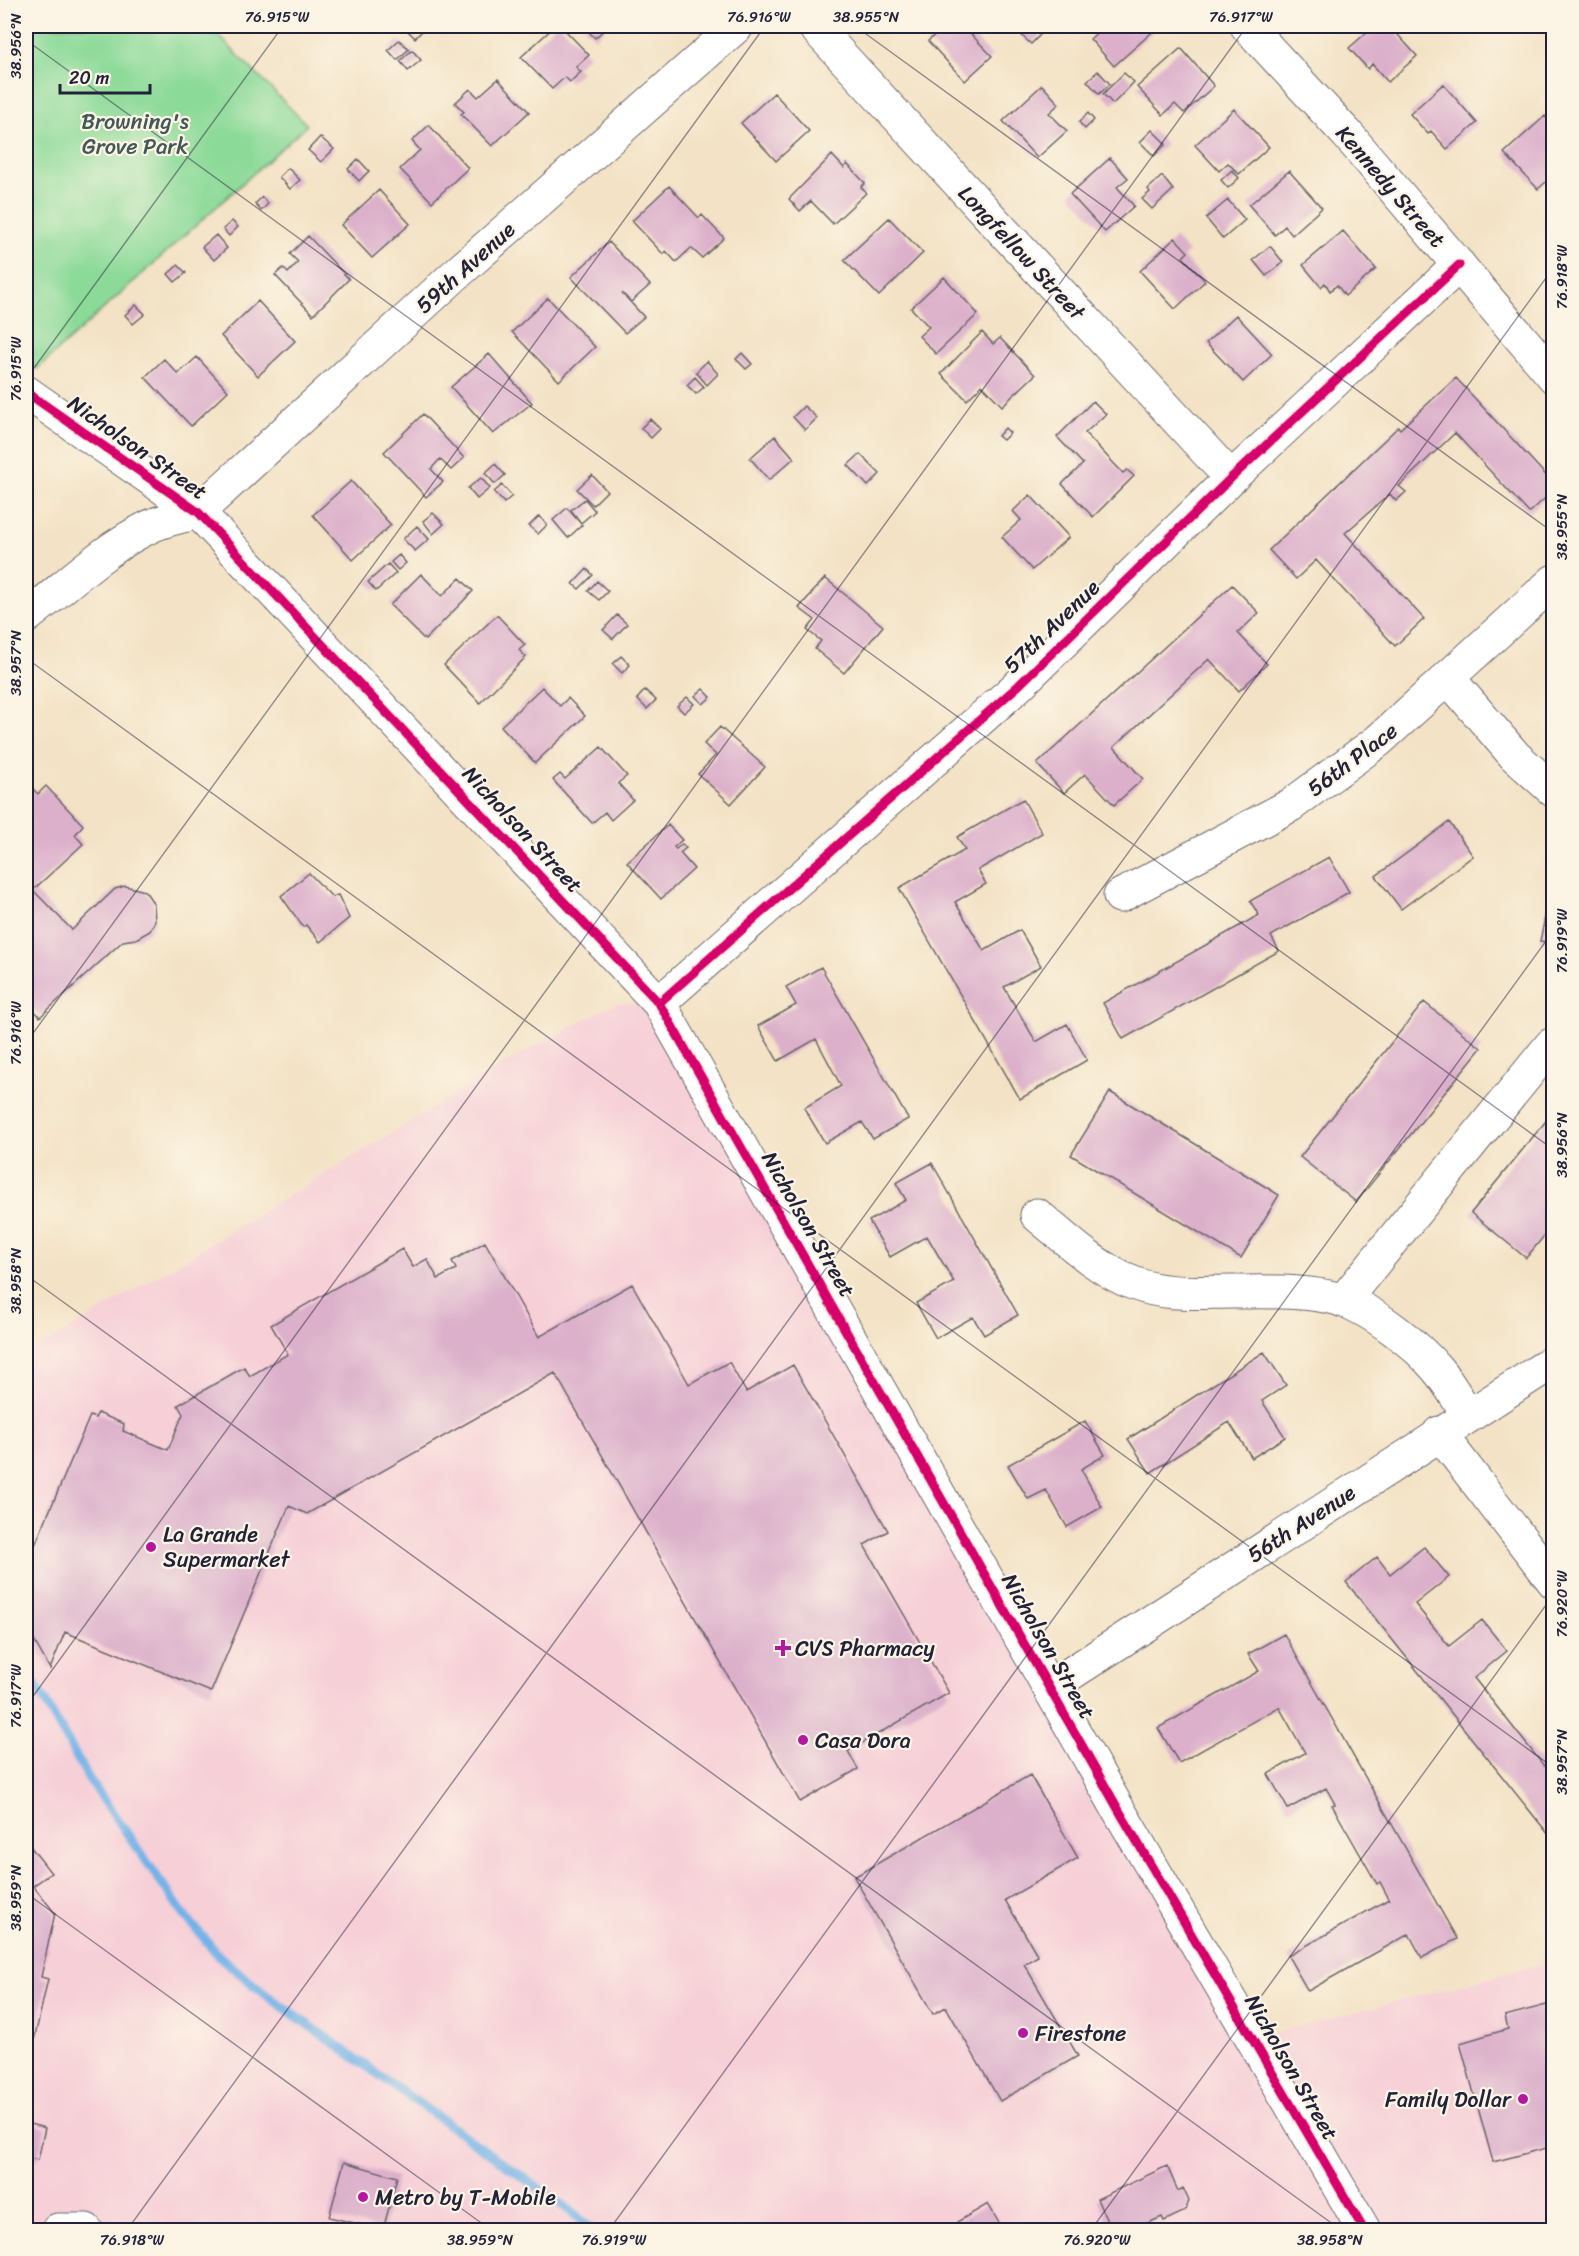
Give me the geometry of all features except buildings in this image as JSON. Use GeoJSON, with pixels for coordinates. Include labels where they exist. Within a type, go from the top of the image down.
{"type":"FeatureCollection","features":[{"type":"Feature","properties":{"kind":"street","name":"59th Avenue"},"geometry":{"type":"LineString","coordinates":[[198,512],[454,276],[736,26]]}},
{"type":"Feature","properties":{"kind":"street","name":"Longfellow Street"},"geometry":{"type":"LineString","coordinates":[[814,26],[1231,478]]}},
{"type":"Feature","properties":{"kind":"street","name":"Kennedy Street"},"geometry":{"type":"LineString","coordinates":[[1247,26],[1347,135],[1554,377]]}},
{"type":"Feature","properties":{"kind":"street","name":"57th Avenue"},"geometry":{"type":"LineString","coordinates":[[659,1003],[1018,686],[1231,478],[1459,265]]}},
{"type":"Feature","properties":{"kind":"street","name":"Nicholson Street"},"geometry":{"type":"LineString","coordinates":[[26,392],[198,512],[659,1003],[1121,1814],[1364,2230]]}},
{"type":"Feature","properties":{"kind":"street"},"geometry":{"type":"LineString","coordinates":[[26,617],[105,555],[144,529],[165,520],[198,512]]}},
{"type":"Feature","properties":{"kind":"street","name":"56th Place"},"geometry":{"type":"LineString","coordinates":[[1120,896],[1291,805],[1378,741],[1449,679],[1554,581]]}},
{"type":"Feature","properties":{"kind":"street"},"geometry":{"type":"LineString","coordinates":[[1449,679],[1515,756],[1554,791]]}},
{"type":"Feature","properties":{"kind":"street"},"geometry":{"type":"LineString","coordinates":[[1343,1301],[1551,1045]]}},
{"type":"Feature","properties":{"kind":"street"},"geometry":{"type":"LineString","coordinates":[[1037,1215],[1088,1257],[1132,1283],[1182,1293],[1312,1294],[1343,1301],[1377,1319],[1437,1369],[1468,1414]]}},
{"type":"Feature","properties":{"kind":"street","name":"56th Avenue"},"geometry":{"type":"LineString","coordinates":[[1050,1688],[1468,1414],[1554,1361]]}},
{"type":"Feature","properties":{"kind":"street"},"geometry":{"type":"LineString","coordinates":[[1439,1433],[1554,1582]]}},
{"type":"Feature","properties":{"kind":"street"},"geometry":{"type":"LineString","coordinates":[[58,2230],[86,2230]]}},
{"type":"Feature","properties":{"kind":"shaded area"},"geometry":{"type":"Polygon","coordinates":[[[615,1003],[659,1003],[1252,2039],[1553,1961],[1553,2230],[26,2230],[26,1356],[523,1053],[615,1003]]]}},
{"type":"Feature","properties":{"kind":"green space","name":"Browning's Grove Park"},"geometry":{"type":"Polygon","coordinates":[[[26,26],[209,26],[307,125],[37,369],[26,360],[26,26]]]}},
{"type":"Feature","properties":{"kind":"waterway"},"geometry":{"type":"LineString","coordinates":[[26,1668],[89,1779],[182,1912],[219,1956],[265,1994],[569,2210],[592,2230]]}},
{"type":"Feature","properties":{"kind":"cycle path"},"geometry":{"type":"LineString","coordinates":[[659,1003],[1018,686],[1231,478],[1459,265]]}},
{"type":"Feature","properties":{"kind":"cycle path"},"geometry":{"type":"LineString","coordinates":[[26,392],[198,512],[659,1003],[1121,1814],[1364,2230]]}},
{"type":"Feature","properties":{"kind":"place","name":"La Grande Supermarket"},"geometry":{"type":"Point","coordinates":[151,1547]}},
{"type":"Feature","properties":{"kind":"place","name":"CVS Pharmacy"},"geometry":{"type":"Point","coordinates":[783,1648]}},
{"type":"Feature","properties":{"kind":"place","name":"Casa Dora"},"geometry":{"type":"Point","coordinates":[803,1740]}},
{"type":"Feature","properties":{"kind":"place","name":"Firestone"},"geometry":{"type":"Point","coordinates":[1023,2033]}},
{"type":"Feature","properties":{"kind":"place","name":"Family Dollar"},"geometry":{"type":"Point","coordinates":[1523,2099]}},
{"type":"Feature","properties":{"kind":"place","name":"Metro by T-Mobile"},"geometry":{"type":"Point","coordinates":[363,2197]}}]}
